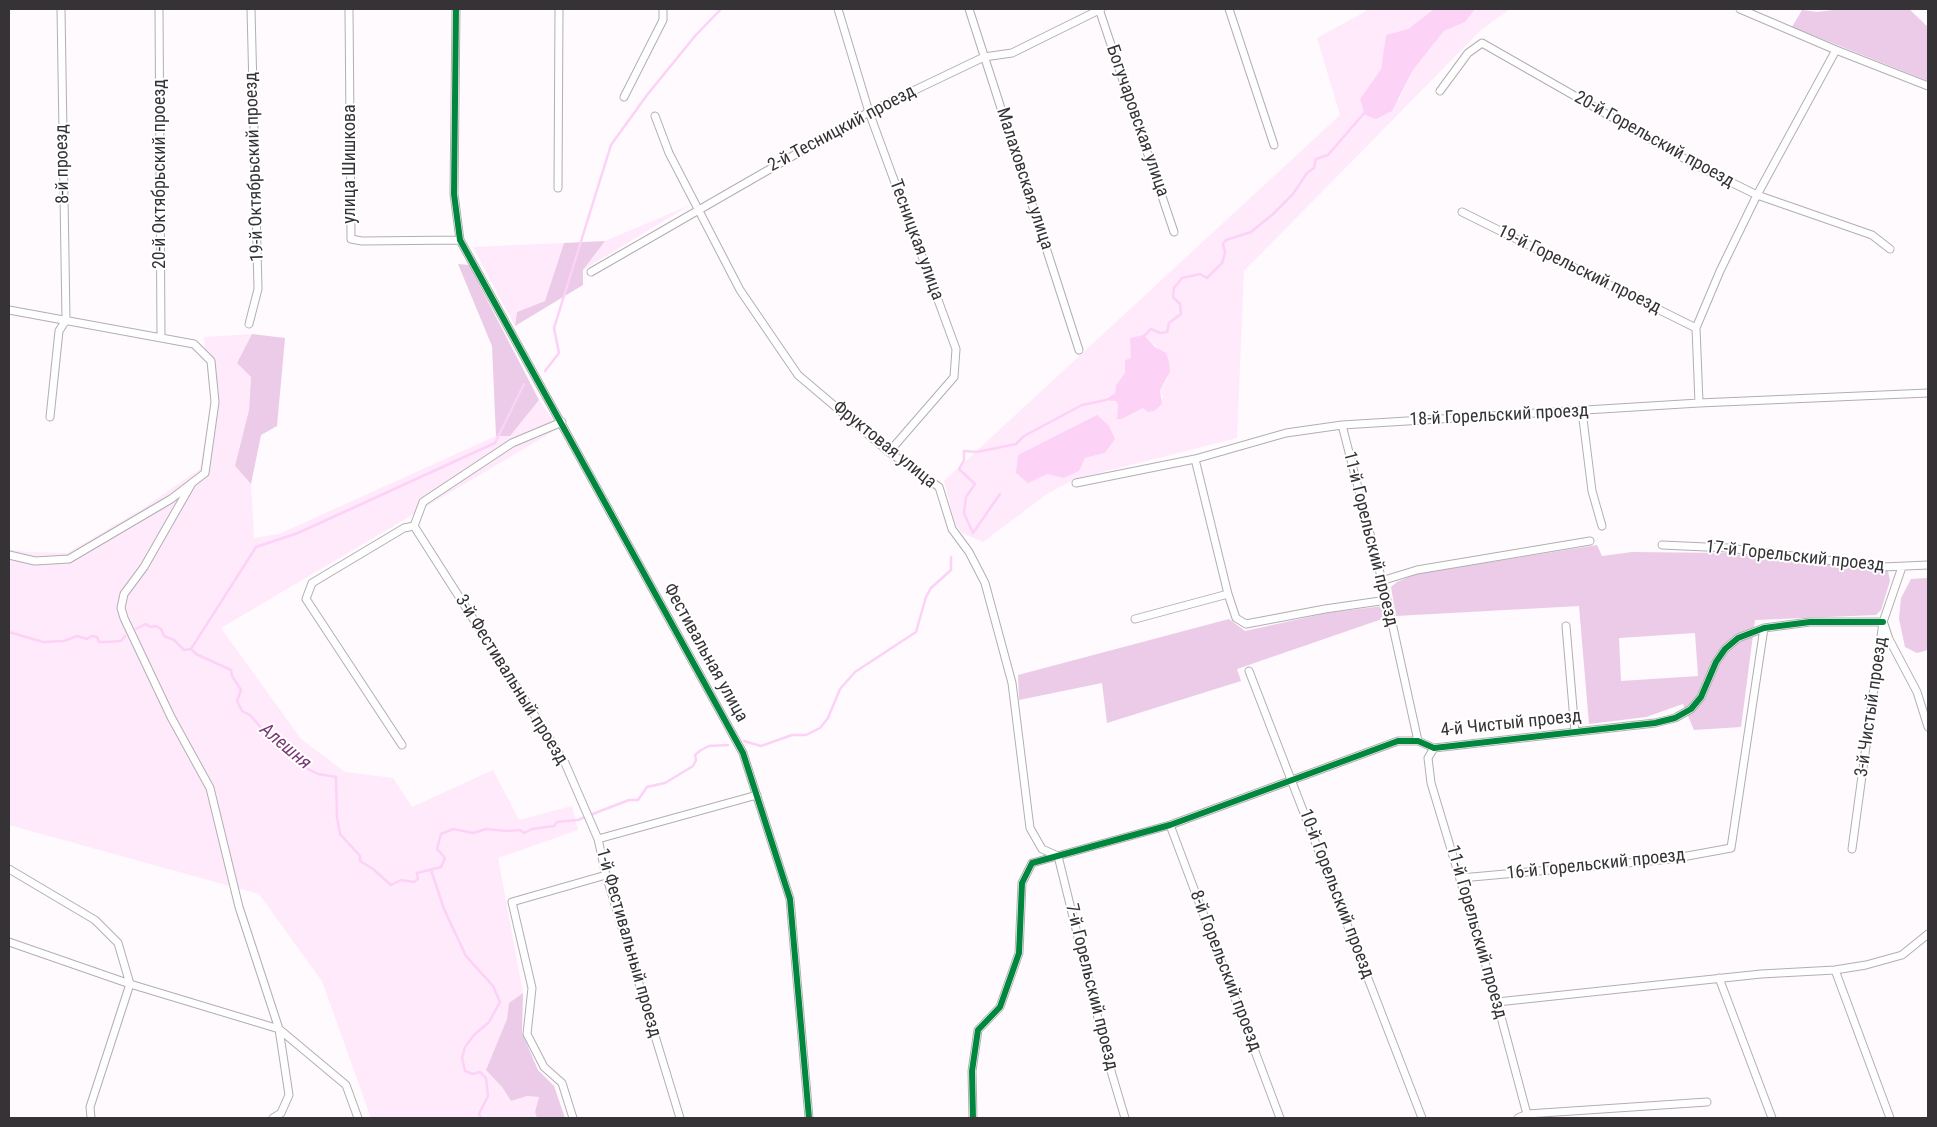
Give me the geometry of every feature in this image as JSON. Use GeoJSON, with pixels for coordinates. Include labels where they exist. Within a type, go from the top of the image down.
{"type":"FeatureCollection","features":[{"type":"Feature","properties":{"kind":"street","name":"8-й проезд"},"geometry":{"type":"LineString","coordinates":[[61,9],[66,320]]}},
{"type":"Feature","properties":{"kind":"street","name":"20-й Октябрьский проезд"},"geometry":{"type":"LineString","coordinates":[[159,9],[161,338]]}},
{"type":"Feature","properties":{"kind":"street","name":"19-й Октябрьский проезд"},"geometry":{"type":"LineString","coordinates":[[249,324],[258,289],[251,9]]}},
{"type":"Feature","properties":{"kind":"street","name":"улица Шишкова"},"geometry":{"type":"LineString","coordinates":[[349,9],[351,239],[362,242],[460,240]]}},
{"type":"Feature","properties":{"kind":"street"},"geometry":{"type":"LineString","coordinates":[[456,9],[454,194],[460,240]]}},
{"type":"Feature","properties":{"kind":"street"},"geometry":{"type":"LineString","coordinates":[[558,188],[559,9]]}},
{"type":"Feature","properties":{"kind":"street"},"geometry":{"type":"LineString","coordinates":[[624,97],[663,20],[663,9]]}},
{"type":"Feature","properties":{"kind":"street","name":"Тесницкая улица"},"geometry":{"type":"LineString","coordinates":[[838,9],[869,112],[956,349],[954,377],[889,452]]}},
{"type":"Feature","properties":{"kind":"street","name":"Малаховская улица"},"geometry":{"type":"LineString","coordinates":[[969,9],[1079,350]]}},
{"type":"Feature","properties":{"kind":"street","name":"2-й Тесницкий проезд"},"geometry":{"type":"LineString","coordinates":[[591,272],[698,208],[869,112],[984,57],[1012,53],[1100,9]]}},
{"type":"Feature","properties":{"kind":"street","name":"Богучаровская улица"},"geometry":{"type":"LineString","coordinates":[[1100,9],[1174,232]]}},
{"type":"Feature","properties":{"kind":"street"},"geometry":{"type":"LineString","coordinates":[[1229,9],[1274,145]]}},
{"type":"Feature","properties":{"kind":"street"},"geometry":{"type":"LineString","coordinates":[[1740,9],[1836,50],[1928,86]]}},
{"type":"Feature","properties":{"kind":"street","name":"20-й Горельский проезд"},"geometry":{"type":"LineString","coordinates":[[1440,91],[1468,52],[1482,44],[1694,164],[1757,195],[1872,235],[1890,249]]}},
{"type":"Feature","properties":{"kind":"street"},"geometry":{"type":"LineString","coordinates":[[1699,403],[1696,328],[1720,271],[1757,195],[1836,50]]}},
{"type":"Feature","properties":{"kind":"street","name":"Фруктовая улица"},"geometry":{"type":"LineString","coordinates":[[655,116],[669,153],[740,290],[798,375],[889,452],[939,487],[952,530],[969,552],[985,583],[1012,683],[1030,828],[1042,849],[1058,856]]}},
{"type":"Feature","properties":{"kind":"street","name":"19-й Горельский проезд"},"geometry":{"type":"LineString","coordinates":[[1462,212],[1696,328]]}},
{"type":"Feature","properties":{"kind":"street","name":"Фестивальная улица"},"geometry":{"type":"LineString","coordinates":[[460,240],[743,753],[790,899],[809,1118]]}},
{"type":"Feature","properties":{"kind":"street"},"geometry":{"type":"LineString","coordinates":[[9,310],[194,344],[211,361],[215,402],[205,473],[171,499],[69,559],[35,561],[9,555]]}},
{"type":"Feature","properties":{"kind":"street"},"geometry":{"type":"LineString","coordinates":[[50,417],[59,331],[66,320]]}},
{"type":"Feature","properties":{"kind":"street","name":"18-й Горельский проезд"},"geometry":{"type":"LineString","coordinates":[[1076,483],[1195,459],[1286,434],[1342,425],[1699,403],[1928,392]]}},
{"type":"Feature","properties":{"kind":"street"},"geometry":{"type":"LineString","coordinates":[[1582,411],[1592,491],[1602,526]]}},
{"type":"Feature","properties":{"kind":"street"},"geometry":{"type":"LineString","coordinates":[[402,744],[306,599],[312,583],[404,528],[414,526],[423,502],[512,443],[562,422]]}},
{"type":"Feature","properties":{"kind":"street","name":"11-й Горельский проезд"},"geometry":{"type":"LineString","coordinates":[[1342,425],[1386,600],[1418,741]]}},
{"type":"Feature","properties":{"kind":"street"},"geometry":{"type":"LineString","coordinates":[[1195,459],[1228,594],[1236,618],[1246,624],[1386,600]]}},
{"type":"Feature","properties":{"kind":"street"},"geometry":{"type":"LineString","coordinates":[[192,483],[144,567],[124,594],[121,608],[170,717],[210,788],[239,907],[279,1029],[289,1095],[281,1113],[273,1118]]}},
{"type":"Feature","properties":{"kind":"street","name":"3-й Фестивальный проезд"},"geometry":{"type":"LineString","coordinates":[[414,526],[565,762],[598,839]]}},
{"type":"Feature","properties":{"kind":"street"},"geometry":{"type":"LineString","coordinates":[[1381,581],[1416,570],[1590,541]]}},
{"type":"Feature","properties":{"kind":"street","name":"17-й Горельский проезд"},"geometry":{"type":"LineString","coordinates":[[1662,545],[1728,548],[1902,567],[1928,565]]}},
{"type":"Feature","properties":{"kind":"street","name":"3-й Чистый проезд"},"geometry":{"type":"LineString","coordinates":[[1852,849],[1883,622],[1902,567]]}},
{"type":"Feature","properties":{"kind":"street"},"geometry":{"type":"LineString","coordinates":[[1135,619],[1228,594]]}},
{"type":"Feature","properties":{"kind":"street","name":"4-й Чистый проезд"},"geometry":{"type":"LineString","coordinates":[[972,1118],[972,1071],[978,1030],[1000,1007],[1019,953],[1022,883],[1032,862],[1170,825],[1398,741],[1418,741],[1434,748],[1655,723],[1675,718],[1691,709],[1702,697],[1716,662],[1725,649],[1738,638],[1764,628],[1810,622],[1883,622]]}},
{"type":"Feature","properties":{"kind":"street"},"geometry":{"type":"LineString","coordinates":[[1883,622],[1889,639],[1917,692],[1928,727]]}},
{"type":"Feature","properties":{"kind":"street","name":"4-й Чистый проезд"},"geometry":{"type":"LineString","coordinates":[[1566,626],[1575,732]]}},
{"type":"Feature","properties":{"kind":"street","name":"16-й Горельский проезд"},"geometry":{"type":"LineString","coordinates":[[1461,878],[1671,860],[1731,848],[1764,628]]}},
{"type":"Feature","properties":{"kind":"street","name":"10-й Горельский проезд"},"geometry":{"type":"LineString","coordinates":[[1249,671],[1422,1118]]}},
{"type":"Feature","properties":{"kind":"street","name":"11-й Горельский проезд"},"geometry":{"type":"LineString","coordinates":[[1434,748],[1428,758],[1431,783],[1461,878],[1528,1116]]}},
{"type":"Feature","properties":{"kind":"street","name":"1-й Фестивальный проезд"},"geometry":{"type":"LineString","coordinates":[[680,1118],[606,875],[598,839],[757,795]]}},
{"type":"Feature","properties":{"kind":"street","name":"8-й Горельский проезд"},"geometry":{"type":"LineString","coordinates":[[1170,825],[1280,1118]]}},
{"type":"Feature","properties":{"kind":"street","name":"7-й Горельский проезд"},"geometry":{"type":"LineString","coordinates":[[1058,856],[1111,1071],[1125,1118]]}},
{"type":"Feature","properties":{"kind":"street"},"geometry":{"type":"LineString","coordinates":[[9,868],[95,920],[118,943],[130,984],[90,1107],[91,1118]]}},
{"type":"Feature","properties":{"kind":"street"},"geometry":{"type":"LineString","coordinates":[[573,1118],[562,1084],[544,1067],[527,1034],[532,988],[512,902],[606,875]]}},
{"type":"Feature","properties":{"kind":"street"},"geometry":{"type":"LineString","coordinates":[[1497,1002],[1718,978],[1835,970],[1866,965],[1902,955],[1928,934]]}},
{"type":"Feature","properties":{"kind":"street"},"geometry":{"type":"LineString","coordinates":[[9,942],[130,984],[279,1029],[346,1085],[358,1118]]}},
{"type":"Feature","properties":{"kind":"street"},"geometry":{"type":"LineString","coordinates":[[1835,970],[1890,1118]]}},
{"type":"Feature","properties":{"kind":"street"},"geometry":{"type":"LineString","coordinates":[[1718,978],[1772,1118]]}},
{"type":"Feature","properties":{"kind":"street"},"geometry":{"type":"LineString","coordinates":[[1518,1118],[1707,1102]]}},
{"type":"Feature","properties":{"kind":"shaded area"},"geometry":{"type":"Polygon","coordinates":[[[1370,9],[1434,9],[1408,29],[1386,35],[1381,69],[1360,99],[1399,100],[1413,70],[1444,31],[1465,22],[1475,9],[1510,9],[1482,29],[1244,271],[1237,438],[1075,479],[1047,494],[983,542],[962,533],[955,524],[944,481],[1340,115],[1317,38],[1370,9]],[[1144,335],[1131,358],[1125,360],[1125,373],[1116,385],[1115,393],[1106,397],[1118,404],[1117,418],[1122,419],[1163,398],[1160,390],[1168,378],[1160,350],[1144,335]],[[1115,439],[1047,474],[1063,478],[1085,458],[1105,453],[1115,439]]]}},
{"type":"Feature","properties":{"kind":"shaded area"},"geometry":{"type":"Polygon","coordinates":[[[1434,9],[1475,9],[1465,22],[1444,31],[1413,70],[1392,111],[1376,119],[1365,115],[1360,99],[1381,69],[1386,35],[1408,29],[1434,9]]]}},
{"type":"Feature","properties":{"kind":"shaded area"},"geometry":{"type":"Polygon","coordinates":[[[1841,9],[1909,9],[1928,27],[1928,81],[1792,27],[1802,10],[1817,12],[1841,9]]]}},
{"type":"Feature","properties":{"kind":"shaded area"},"geometry":{"type":"Polygon","coordinates":[[[690,205],[583,270],[605,241],[690,205]]]}},
{"type":"Feature","properties":{"kind":"shaded area"},"geometry":{"type":"Polygon","coordinates":[[[605,241],[583,270],[583,285],[515,326],[517,312],[545,301],[564,243],[605,241]]]}},
{"type":"Feature","properties":{"kind":"shaded area"},"geometry":{"type":"Polygon","coordinates":[[[564,243],[545,301],[517,312],[515,326],[473,247],[564,243]]]}},
{"type":"Feature","properties":{"kind":"shaded area"},"geometry":{"type":"Polygon","coordinates":[[[458,264],[469,265],[539,400],[510,436],[496,436],[492,346],[458,264]]]}},
{"type":"Feature","properties":{"kind":"shaded area"},"geometry":{"type":"Polygon","coordinates":[[[252,334],[237,363],[251,377],[249,410],[235,466],[251,484],[254,538],[279,534],[496,436],[510,436],[539,400],[559,428],[221,628],[301,739],[345,772],[393,778],[412,807],[493,770],[519,820],[572,806],[578,830],[498,858],[523,993],[509,1003],[507,1019],[486,1070],[502,1087],[511,1101],[527,1096],[539,1097],[535,1112],[537,1118],[371,1118],[322,981],[259,894],[9,825],[9,549],[26,552],[67,553],[142,509],[200,469],[211,402],[204,337],[252,334]]]}},
{"type":"Feature","properties":{"kind":"shaded area"},"geometry":{"type":"Polygon","coordinates":[[[252,334],[285,338],[277,426],[261,435],[251,484],[235,466],[249,410],[251,377],[237,363],[252,334]]]}},
{"type":"Feature","properties":{"kind":"shaded area"},"geometry":{"type":"Polygon","coordinates":[[[1144,335],[1155,347],[1166,353],[1169,362],[1170,372],[1160,390],[1162,404],[1154,411],[1148,412],[1143,408],[1122,419],[1117,419],[1118,404],[1115,401],[1104,400],[1115,393],[1116,385],[1125,373],[1125,360],[1131,358],[1130,338],[1144,335]]]}},
{"type":"Feature","properties":{"kind":"shaded area"},"geometry":{"type":"Polygon","coordinates":[[[1097,415],[1109,426],[1115,439],[1105,453],[1085,458],[1079,471],[1063,478],[1047,474],[1028,483],[1016,473],[1018,455],[1097,415]]]}},
{"type":"Feature","properties":{"kind":"shaded area"},"geometry":{"type":"Polygon","coordinates":[[[1597,545],[1602,556],[1632,552],[1725,553],[1888,571],[1890,581],[1881,610],[1876,615],[1755,620],[1741,727],[1694,730],[1683,704],[1646,717],[1589,724],[1579,606],[1396,616],[1391,587],[1397,582],[1416,574],[1597,545]],[[1695,633],[1619,638],[1621,681],[1698,676],[1695,633]]]}},
{"type":"Feature","properties":{"kind":"shaded area"},"geometry":{"type":"Polygon","coordinates":[[[1928,578],[1928,650],[1917,653],[1905,647],[1899,619],[1901,598],[1911,579],[1928,578]]]}},
{"type":"Feature","properties":{"kind":"shaded area"},"geometry":{"type":"Polygon","coordinates":[[[1383,606],[1385,618],[1237,669],[1241,681],[1107,723],[1102,683],[1019,700],[1018,675],[1229,619],[1245,631],[1327,613],[1383,606]]]}},
{"type":"Feature","properties":{"kind":"shaded area"},"geometry":{"type":"Polygon","coordinates":[[[523,993],[522,1033],[538,1070],[554,1086],[565,1118],[537,1118],[535,1112],[539,1097],[527,1096],[511,1101],[502,1087],[486,1070],[507,1019],[509,1003],[523,993]]]}},
{"type":"Feature","properties":{"kind":"waterway"},"geometry":{"type":"LineString","coordinates":[[545,371],[559,353],[554,328],[611,145],[647,95],[695,36],[721,9]]}},
{"type":"Feature","properties":{"kind":"waterway"},"geometry":{"type":"LineString","coordinates":[[1143,337],[1151,329],[1160,333],[1167,332],[1169,323],[1181,314],[1180,304],[1173,297],[1174,288],[1182,278],[1200,274],[1207,278],[1222,263],[1225,253],[1223,244],[1226,240],[1251,232],[1273,214],[1293,194],[1307,173],[1314,168],[1316,159],[1328,155],[1366,111]]}},
{"type":"Feature","properties":{"kind":"waterway"},"geometry":{"type":"LineString","coordinates":[[191,649],[256,547],[298,533],[495,443],[524,384]]}},
{"type":"Feature","properties":{"kind":"waterway"},"geometry":{"type":"LineString","coordinates":[[973,533],[964,513],[966,497],[975,484],[959,469],[964,460],[964,451],[977,452],[1016,444],[1024,436],[1082,405],[1106,400]]}},
{"type":"Feature","properties":{"kind":"waterway"},"geometry":{"type":"LineString","coordinates":[[973,533],[1000,494]]}},
{"type":"Feature","properties":{"kind":"waterway"},"geometry":{"type":"LineString","coordinates":[[744,741],[761,746],[792,735],[806,735],[820,728],[828,718],[840,689],[855,672],[916,632],[926,597],[931,588],[951,570],[951,557]]}},
{"type":"Feature","properties":{"kind":"waterway","name":"Алешня"},"geometry":{"type":"LineString","coordinates":[[136,629],[146,624],[150,627],[156,626],[161,629],[164,636],[174,640],[184,650],[191,649],[196,654],[231,670],[232,676],[241,690],[237,701],[242,711],[250,715],[265,732],[283,740],[300,765],[318,774],[336,777],[337,818],[340,834],[360,856],[360,861],[373,869],[391,885],[401,880],[414,882],[418,879],[417,873],[441,867],[445,858],[437,849],[441,834],[453,829],[473,833],[486,829],[520,830],[524,833],[532,829],[554,826],[557,822],[578,820],[585,817]]}},
{"type":"Feature","properties":{"kind":"waterway","name":"Алешня"},"geometry":{"type":"LineString","coordinates":[[9,632],[43,642],[64,641],[77,636],[87,639],[92,636],[97,637],[99,642],[121,641],[125,636]]}},
{"type":"Feature","properties":{"kind":"waterway"},"geometry":{"type":"LineString","coordinates":[[590,815],[629,800],[638,800],[647,787],[665,783],[693,766],[696,760],[695,755],[701,750],[709,746],[728,745]]}},
{"type":"Feature","properties":{"kind":"waterway"},"geometry":{"type":"LineString","coordinates":[[431,870],[444,909],[466,956],[493,986],[500,1002],[489,1022],[474,1035],[465,1047],[462,1058],[465,1071],[473,1074],[480,1072],[486,1078],[488,1096],[479,1114],[481,1118]]}},
{"type":"Feature","properties":{"kind":"cycle path"},"geometry":{"type":"LineString","coordinates":[[456,9],[454,194],[460,240],[743,753],[790,899],[809,1118]]}},
{"type":"Feature","properties":{"kind":"cycle path"},"geometry":{"type":"LineString","coordinates":[[973,1118],[972,1071],[978,1030],[1000,1007],[1019,953],[1022,883],[1032,863],[1170,825],[1398,741],[1418,741],[1434,748],[1655,723],[1675,718],[1691,709],[1701,697],[1716,662],[1725,649],[1738,638],[1764,628],[1810,622],[1883,622]]}}]}
